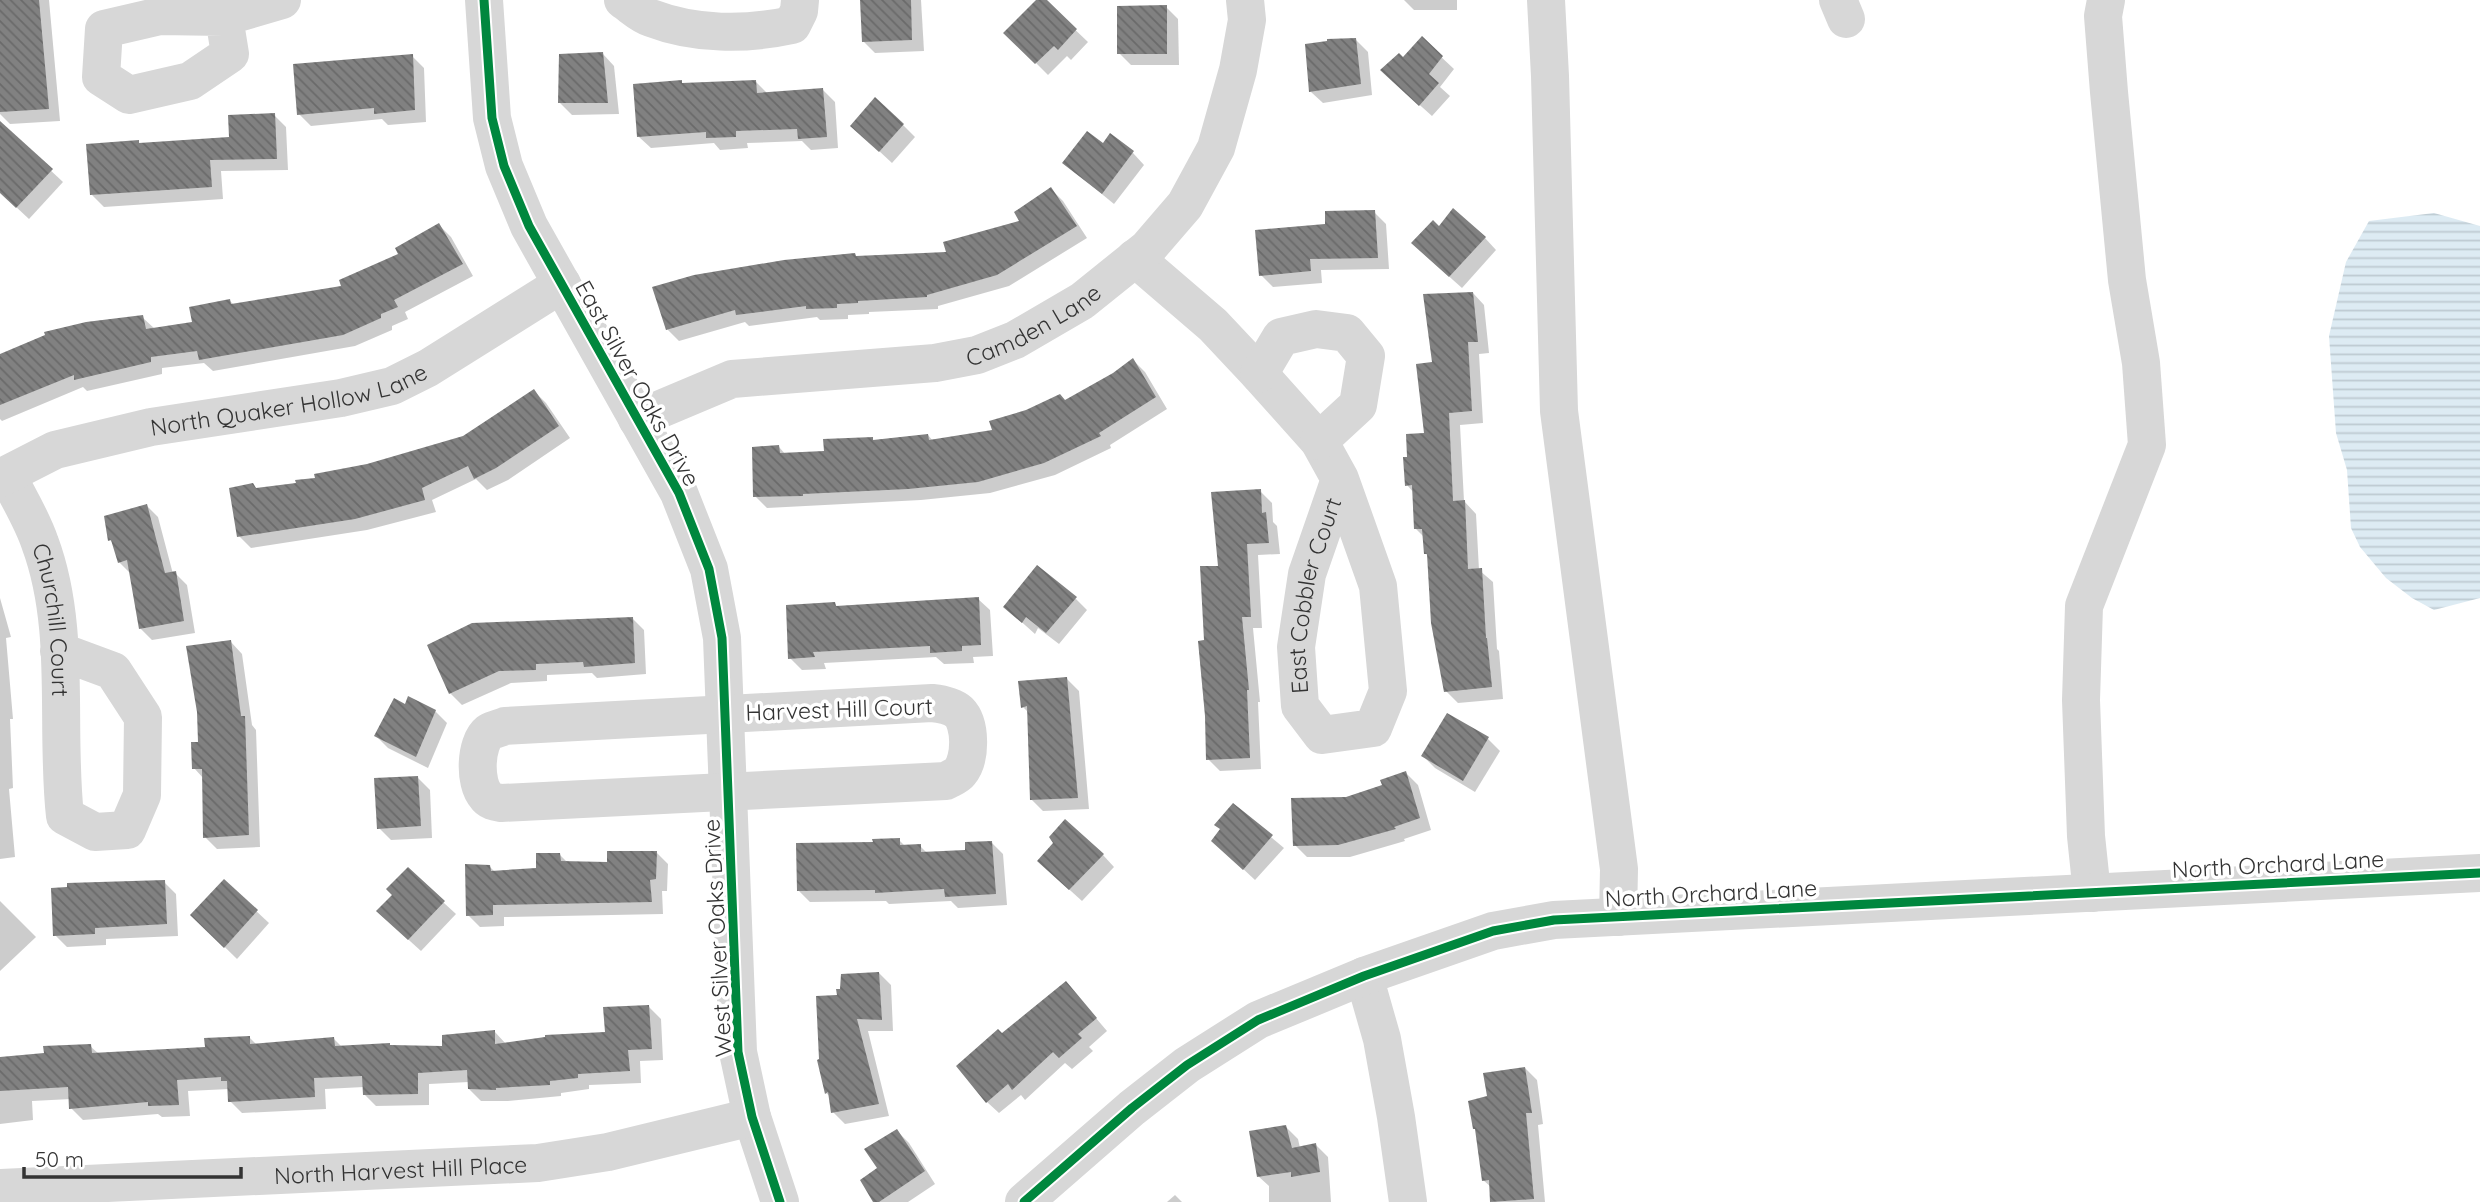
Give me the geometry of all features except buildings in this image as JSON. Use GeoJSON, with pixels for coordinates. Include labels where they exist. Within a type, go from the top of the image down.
{"type":"FeatureCollection","features":[{"type":"Feature","properties":{"kind":"street"},"geometry":{"type":"LineString","coordinates":[[224,17],[282,0]]}},
{"type":"Feature","properties":{"kind":"street","name":"East Silver Oaks Drive"},"geometry":{"type":"LineString","coordinates":[[484,0],[492,118],[504,166],[528,226],[679,493],[709,569],[722,638],[730,793]]}},
{"type":"Feature","properties":{"kind":"street"},"geometry":{"type":"LineString","coordinates":[[623,0],[649,18],[707,31],[765,31],[792,25],[799,11],[800,0]]}},
{"type":"Feature","properties":{"kind":"street","name":"Camden Lane"},"geometry":{"type":"LineString","coordinates":[[638,419],[732,379],[935,363],[977,355],[1015,340],[1082,301],[1148,248],[1185,205],[1216,148],[1238,70],[1247,20],[1245,0]]}},
{"type":"Feature","properties":{"kind":"street"},"geometry":{"type":"LineString","coordinates":[[1546,0],[1559,411],[1619,869],[1618,917]]}},
{"type":"Feature","properties":{"kind":"street"},"geometry":{"type":"LineString","coordinates":[[2092,893],[2086,836],[2081,701],[2084,606],[2147,445],[2141,362],[2127,280],[2109,92],[2103,16],[2106,0]]}},
{"type":"Feature","properties":{"kind":"street","name":"East Cobbler Court"},"geometry":{"type":"LineString","coordinates":[[1135,258],[1213,325],[1259,374],[1319,441],[1340,479],[1378,586],[1388,691],[1373,728],[1322,735],[1300,706],[1296,647],[1307,574],[1340,479]]}},
{"type":"Feature","properties":{"kind":"street","name":"North Quaker Hollow Lane"},"geometry":{"type":"LineString","coordinates":[[4,477],[55,450],[151,427],[341,398],[392,386],[428,368],[562,284]]}},
{"type":"Feature","properties":{"kind":"street"},"geometry":{"type":"LineString","coordinates":[[1259,374],[1282,337],[1316,329],[1347,333],[1366,356],[1358,405],[1319,441]]}},
{"type":"Feature","properties":{"kind":"street","name":"Churchill Court"},"geometry":{"type":"LineString","coordinates":[[4,477],[40,542],[53,595],[59,631],[59,651],[61,773],[65,816],[94,832],[127,830],[142,795],[143,717],[113,671],[59,651]]}},
{"type":"Feature","properties":{"kind":"street","name":"Harvest Hill Court"},"geometry":{"type":"LineString","coordinates":[[932,703],[946,705],[959,712],[965,722],[967,760],[960,773],[946,781],[501,803],[487,799],[482,791],[478,772],[479,748],[488,733],[505,726],[726,713],[932,703]]}},
{"type":"Feature","properties":{"kind":"street","name":"West Silver Oaks Drive"},"geometry":{"type":"LineString","coordinates":[[730,793],[738,1052],[752,1117],[780,1202]]}},
{"type":"Feature","properties":{"kind":"street","name":"North Orchard Lane"},"geometry":{"type":"LineString","coordinates":[[1024,1202],[1132,1108],[1187,1065],[1258,1020],[1364,976],[1493,931],[1554,920],[2480,873]]}},
{"type":"Feature","properties":{"kind":"street"},"geometry":{"type":"LineString","coordinates":[[1364,976],[1382,1039],[1408,1202]]}},
{"type":"Feature","properties":{"kind":"street","name":"North Harvest Hill Place"},"geometry":{"type":"LineString","coordinates":[[0,1188],[538,1163],[608,1152],[752,1117]]}},
{"type":"Feature","properties":{"kind":"shaded area"},"geometry":{"type":"Polygon","coordinates":[[[2434,213],[2480,226],[2480,598],[2434,610],[2412,598],[2386,578],[2360,547],[2351,528],[2347,470],[2336,433],[2329,336],[2346,262],[2369,221],[2434,213]]]}},
{"type":"Feature","properties":{"kind":"cycle path"},"geometry":{"type":"LineString","coordinates":[[484,0],[492,118],[504,166],[529,226],[679,493],[709,569],[722,638],[738,1052],[752,1117],[780,1202]]}},
{"type":"Feature","properties":{"kind":"cycle path"},"geometry":{"type":"LineString","coordinates":[[1024,1202],[1132,1108],[1187,1065],[1258,1020],[1364,976],[1493,931],[1554,920],[2480,873]]}}]}
